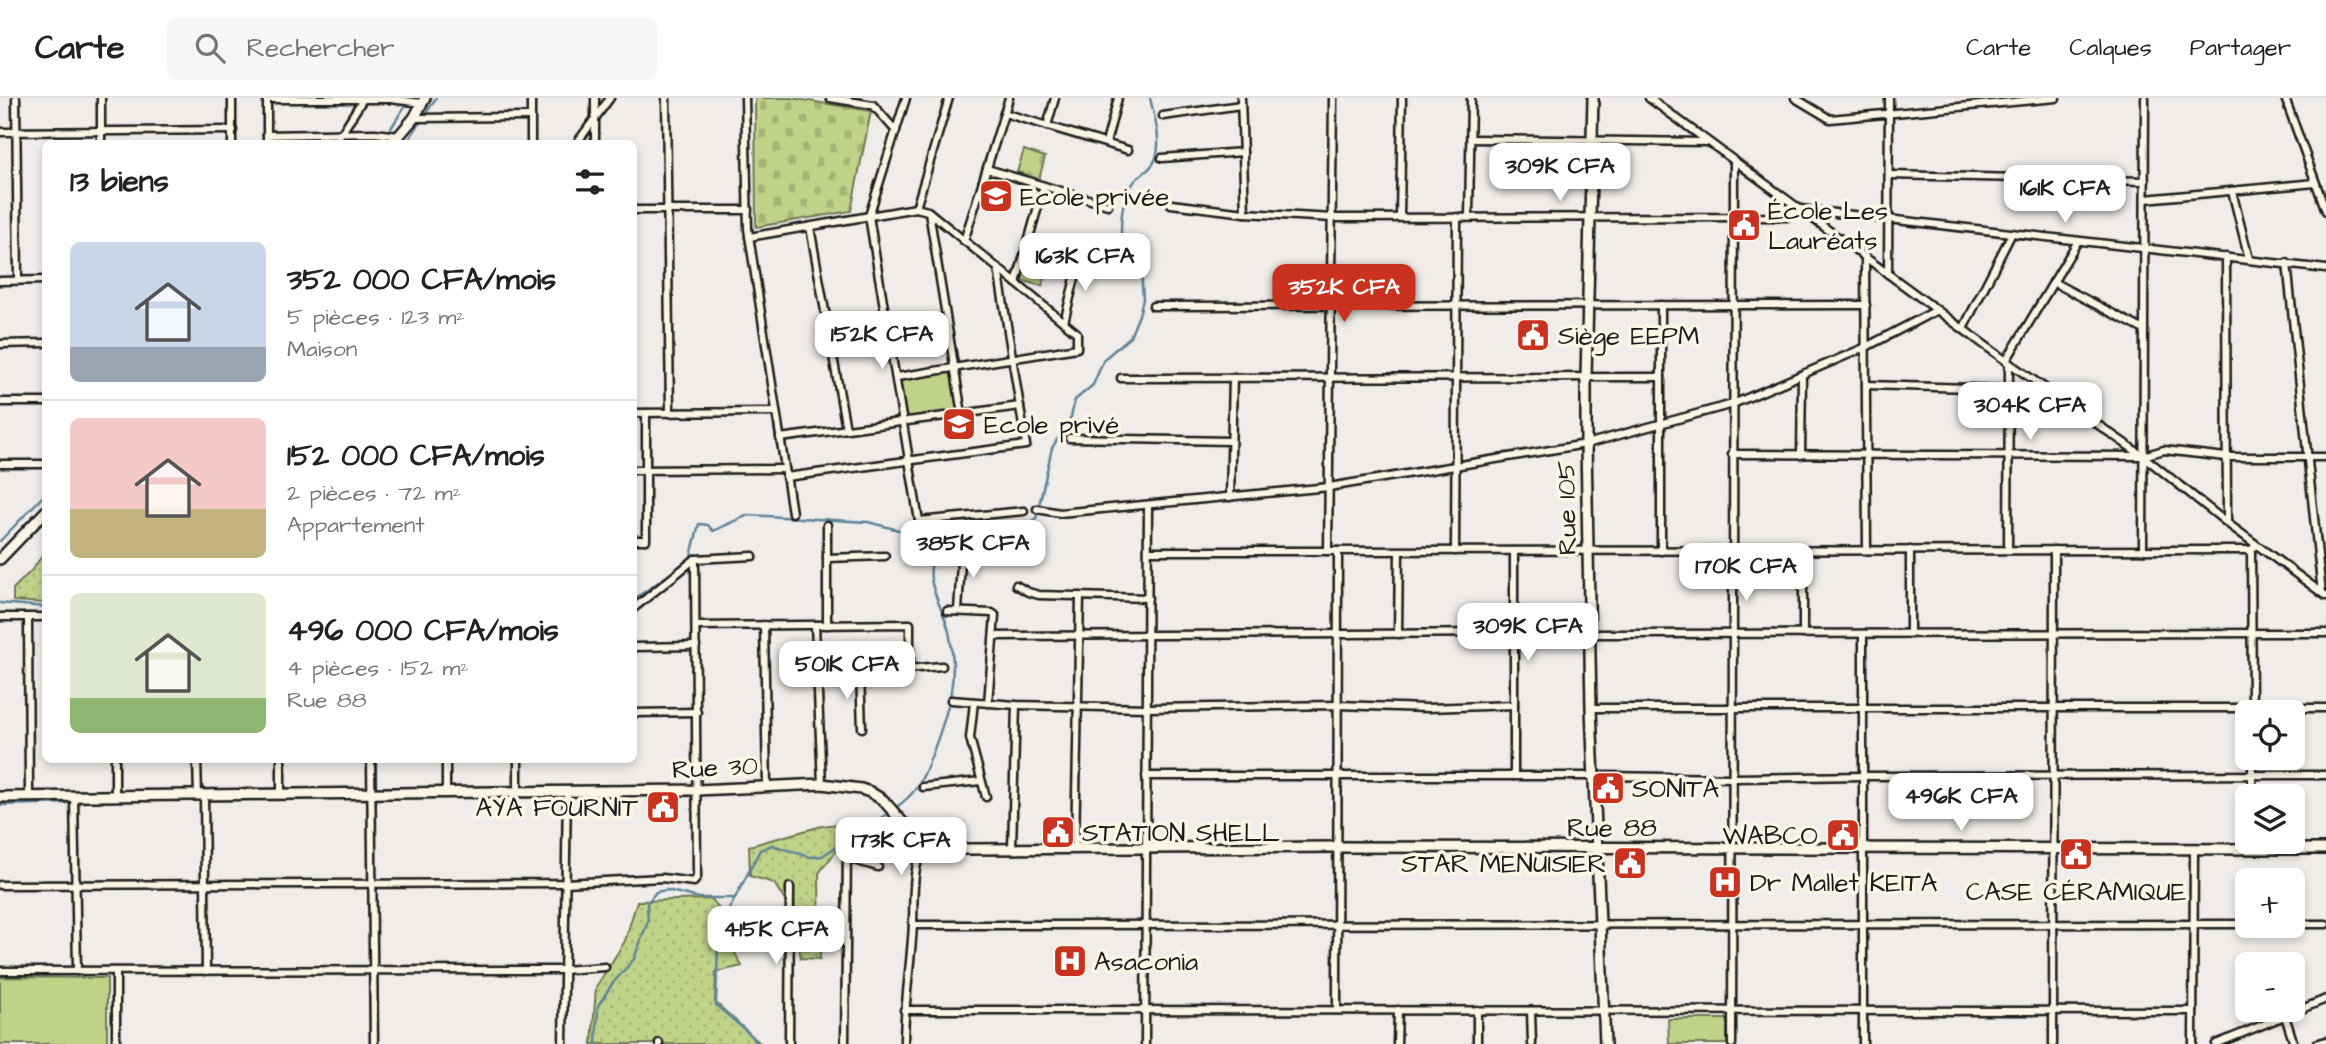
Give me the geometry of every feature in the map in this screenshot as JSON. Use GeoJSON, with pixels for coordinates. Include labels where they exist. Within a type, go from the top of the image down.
{"type":"FeatureCollection","features":[{"type":"Feature","properties":{"kind":"main road","name":"Rue 105"},"geometry":{"type":"LineString","coordinates":[[1593,98],[1586,444],[1591,708],[1605,1044]]}},
{"type":"Feature","properties":{"kind":"main road"},"geometry":{"type":"LineString","coordinates":[[396,140],[414,118],[424,100]]}},
{"type":"Feature","properties":{"kind":"main road"},"geometry":{"type":"LineString","coordinates":[[0,559],[42,516]]}},
{"type":"Feature","properties":{"kind":"main road","name":"Rue 30"},"geometry":{"type":"LineString","coordinates":[[0,797],[697,790],[822,784],[861,789],[883,800]]}},
{"type":"Feature","properties":{"kind":"main road","name":"Rue 88"},"geometry":{"type":"LineString","coordinates":[[883,800],[912,833],[927,840],[966,849],[2194,849],[2235,846]]}},
{"type":"Feature","properties":{"kind":"main road","name":"Rue 88"},"geometry":{"type":"LineString","coordinates":[[2305,848],[2326,849]]}},
{"type":"Feature","properties":{"kind":"street"},"geometry":{"type":"LineString","coordinates":[[16,98],[18,281]]}},
{"type":"Feature","properties":{"kind":"street"},"geometry":{"type":"LineString","coordinates":[[100,98],[101,140]]}},
{"type":"Feature","properties":{"kind":"street"},"geometry":{"type":"LineString","coordinates":[[232,98],[232,140]]}},
{"type":"Feature","properties":{"kind":"street"},"geometry":{"type":"LineString","coordinates":[[531,98],[531,140]]}},
{"type":"Feature","properties":{"kind":"street"},"geometry":{"type":"LineString","coordinates":[[595,98],[595,140]]}},
{"type":"Feature","properties":{"kind":"street"},"geometry":{"type":"LineString","coordinates":[[579,140],[610,98]]}},
{"type":"Feature","properties":{"kind":"street"},"geometry":{"type":"LineString","coordinates":[[666,98],[670,413]]}},
{"type":"Feature","properties":{"kind":"street"},"geometry":{"type":"LineString","coordinates":[[745,98],[749,237],[792,513]]}},
{"type":"Feature","properties":{"kind":"street"},"geometry":{"type":"LineString","coordinates":[[830,98],[865,101],[873,105],[896,131]]}},
{"type":"Feature","properties":{"kind":"street"},"geometry":{"type":"LineString","coordinates":[[906,98],[869,216],[919,521],[1024,511]]}},
{"type":"Feature","properties":{"kind":"street"},"geometry":{"type":"LineString","coordinates":[[916,208],[949,98]]}},
{"type":"Feature","properties":{"kind":"street"},"geometry":{"type":"LineString","coordinates":[[964,240],[1009,98]]}},
{"type":"Feature","properties":{"kind":"street"},"geometry":{"type":"LineString","coordinates":[[1047,126],[1055,98]]}},
{"type":"Feature","properties":{"kind":"street"},"geometry":{"type":"LineString","coordinates":[[1106,143],[1118,98]]}},
{"type":"Feature","properties":{"kind":"street"},"geometry":{"type":"LineString","coordinates":[[1328,551],[1334,98]]}},
{"type":"Feature","properties":{"kind":"street"},"geometry":{"type":"LineString","coordinates":[[1400,216],[1402,98]]}},
{"type":"Feature","properties":{"kind":"street"},"geometry":{"type":"LineString","coordinates":[[1469,217],[1471,98]]}},
{"type":"Feature","properties":{"kind":"street"},"geometry":{"type":"LineString","coordinates":[[1649,98],[2007,362],[2143,456],[2254,547],[2324,595]]}},
{"type":"Feature","properties":{"kind":"street"},"geometry":{"type":"LineString","coordinates":[[1795,98],[1829,119],[2056,98]]}},
{"type":"Feature","properties":{"kind":"street"},"geometry":{"type":"LineString","coordinates":[[1888,274],[1889,98]]}},
{"type":"Feature","properties":{"kind":"street"},"geometry":{"type":"LineString","coordinates":[[2143,550],[2145,98]]}},
{"type":"Feature","properties":{"kind":"street"},"geometry":{"type":"LineString","coordinates":[[2285,98],[2326,211]]}},
{"type":"Feature","properties":{"kind":"street"},"geometry":{"type":"LineString","coordinates":[[267,140],[267,99],[424,100]]}},
{"type":"Feature","properties":{"kind":"street"},"geometry":{"type":"LineString","coordinates":[[338,140],[363,99]]}},
{"type":"Feature","properties":{"kind":"street"},"geometry":{"type":"LineString","coordinates":[[1163,116],[1241,102],[1245,213]]}},
{"type":"Feature","properties":{"kind":"street"},"geometry":{"type":"LineString","coordinates":[[1004,113],[1128,150]]}},
{"type":"Feature","properties":{"kind":"street"},"geometry":{"type":"LineString","coordinates":[[414,118],[531,117]]}},
{"type":"Feature","properties":{"kind":"street"},"geometry":{"type":"LineString","coordinates":[[0,132],[233,130]]}},
{"type":"Feature","properties":{"kind":"street"},"geometry":{"type":"LineString","coordinates":[[267,135],[374,133],[396,140]]}},
{"type":"Feature","properties":{"kind":"street"},"geometry":{"type":"LineString","coordinates":[[1471,139],[1709,142]]}},
{"type":"Feature","properties":{"kind":"street"},"geometry":{"type":"LineString","coordinates":[[1163,158],[1243,152]]}},
{"type":"Feature","properties":{"kind":"street"},"geometry":{"type":"LineString","coordinates":[[1732,1044],[1734,161]]}},
{"type":"Feature","properties":{"kind":"street"},"geometry":{"type":"LineString","coordinates":[[987,169],[1108,205]]}},
{"type":"Feature","properties":{"kind":"street"},"geometry":{"type":"LineString","coordinates":[[1889,175],[2145,181]]}},
{"type":"Feature","properties":{"kind":"street"},"geometry":{"type":"LineString","coordinates":[[2145,199],[2315,183]]}},
{"type":"Feature","properties":{"kind":"street"},"geometry":{"type":"LineString","coordinates":[[1016,283],[1044,186]]}},
{"type":"Feature","properties":{"kind":"street"},"geometry":{"type":"LineString","coordinates":[[2232,191],[2249,259]]}},
{"type":"Feature","properties":{"kind":"street"},"geometry":{"type":"LineString","coordinates":[[1171,204],[1245,213],[1333,218],[1787,217],[1800,209],[2326,269]]}},
{"type":"Feature","properties":{"kind":"street"},"geometry":{"type":"LineString","coordinates":[[749,237],[916,208],[928,211],[1077,333],[1077,348],[897,377]]}},
{"type":"Feature","properties":{"kind":"street"},"geometry":{"type":"LineString","coordinates":[[637,210],[748,210]]}},
{"type":"Feature","properties":{"kind":"street"},"geometry":{"type":"LineString","coordinates":[[928,211],[962,414]]}},
{"type":"Feature","properties":{"kind":"street"},"geometry":{"type":"LineString","coordinates":[[1455,551],[1457,217]]}},
{"type":"Feature","properties":{"kind":"street"},"geometry":{"type":"LineString","coordinates":[[810,227],[846,429]]}},
{"type":"Feature","properties":{"kind":"street"},"geometry":{"type":"LineString","coordinates":[[1963,329],[2012,233]]}},
{"type":"Feature","properties":{"kind":"street"},"geometry":{"type":"LineString","coordinates":[[2008,550],[2007,362],[2078,240]]}},
{"type":"Feature","properties":{"kind":"street"},"geometry":{"type":"LineString","coordinates":[[1028,243],[1080,258],[1063,322]]}},
{"type":"Feature","properties":{"kind":"street"},"geometry":{"type":"LineString","coordinates":[[1865,257],[1867,550]]}},
{"type":"Feature","properties":{"kind":"street"},"geometry":{"type":"LineString","coordinates":[[2226,257],[2227,523]]}},
{"type":"Feature","properties":{"kind":"street"},"geometry":{"type":"LineString","coordinates":[[2287,264],[2324,595]]}},
{"type":"Feature","properties":{"kind":"street"},"geometry":{"type":"LineString","coordinates":[[637,470],[786,473],[1026,445],[998,268]]}},
{"type":"Feature","properties":{"kind":"street"},"geometry":{"type":"LineString","coordinates":[[0,281],[42,280]]}},
{"type":"Feature","properties":{"kind":"street"},"geometry":{"type":"LineString","coordinates":[[2053,282],[2144,330]]}},
{"type":"Feature","properties":{"kind":"street"},"geometry":{"type":"LineString","coordinates":[[1661,305],[1661,551]]}},
{"type":"Feature","properties":{"kind":"street"},"geometry":{"type":"LineString","coordinates":[[1153,306],[1866,305]]}},
{"type":"Feature","properties":{"kind":"street"},"geometry":{"type":"LineString","coordinates":[[1037,509],[1060,513],[1329,487],[1586,444],[1732,404],[1866,347],[1937,310]]}},
{"type":"Feature","properties":{"kind":"street"},"geometry":{"type":"LineString","coordinates":[[0,344],[42,344]]}},
{"type":"Feature","properties":{"kind":"street"},"geometry":{"type":"LineString","coordinates":[[1801,455],[1802,376]]}},
{"type":"Feature","properties":{"kind":"street"},"geometry":{"type":"LineString","coordinates":[[1121,378],[1661,377]]}},
{"type":"Feature","properties":{"kind":"street"},"geometry":{"type":"LineString","coordinates":[[1230,497],[1233,378]]}},
{"type":"Feature","properties":{"kind":"street"},"geometry":{"type":"LineString","coordinates":[[1867,385],[2007,389]]}},
{"type":"Feature","properties":{"kind":"street"},"geometry":{"type":"LineString","coordinates":[[0,402],[42,402]]}},
{"type":"Feature","properties":{"kind":"street"},"geometry":{"type":"LineString","coordinates":[[780,438],[1020,406]]}},
{"type":"Feature","properties":{"kind":"street"},"geometry":{"type":"LineString","coordinates":[[637,413],[776,412]]}},
{"type":"Feature","properties":{"kind":"street"},"geometry":{"type":"LineString","coordinates":[[637,540],[646,540],[646,413]]}},
{"type":"Feature","properties":{"kind":"street"},"geometry":{"type":"LineString","coordinates":[[1069,438],[1231,441]]}},
{"type":"Feature","properties":{"kind":"street"},"geometry":{"type":"LineString","coordinates":[[1732,454],[2143,456],[2164,450],[2227,457],[2326,457]]}},
{"type":"Feature","properties":{"kind":"street"},"geometry":{"type":"LineString","coordinates":[[0,464],[42,464]]}},
{"type":"Feature","properties":{"kind":"street"},"geometry":{"type":"LineString","coordinates":[[1145,1044],[1148,505]]}},
{"type":"Feature","properties":{"kind":"street"},"geometry":{"type":"LineString","coordinates":[[827,525],[827,625]]}},
{"type":"Feature","properties":{"kind":"street"},"geometry":{"type":"LineString","coordinates":[[958,611],[962,547]]}},
{"type":"Feature","properties":{"kind":"street"},"geometry":{"type":"LineString","coordinates":[[1148,551],[2143,550],[2254,547]]}},
{"type":"Feature","properties":{"kind":"street"},"geometry":{"type":"LineString","coordinates":[[2252,700],[2254,547]]}},
{"type":"Feature","properties":{"kind":"street"},"geometry":{"type":"LineString","coordinates":[[1802,634],[1803,550]]}},
{"type":"Feature","properties":{"kind":"street"},"geometry":{"type":"LineString","coordinates":[[1910,550],[1910,634]]}},
{"type":"Feature","properties":{"kind":"street"},"geometry":{"type":"LineString","coordinates":[[2053,550],[2053,1044]]}},
{"type":"Feature","properties":{"kind":"street"},"geometry":{"type":"LineString","coordinates":[[1337,1010],[1338,551]]}},
{"type":"Feature","properties":{"kind":"street"},"geometry":{"type":"LineString","coordinates":[[1398,634],[1399,551]]}},
{"type":"Feature","properties":{"kind":"street"},"geometry":{"type":"LineString","coordinates":[[1514,551],[1514,776]]}},
{"type":"Feature","properties":{"kind":"street"},"geometry":{"type":"LineString","coordinates":[[637,606],[695,559],[753,556]]}},
{"type":"Feature","properties":{"kind":"street"},"geometry":{"type":"LineString","coordinates":[[827,558],[885,556]]}},
{"type":"Feature","properties":{"kind":"street"},"geometry":{"type":"LineString","coordinates":[[0,885],[565,883],[662,878],[694,882],[697,877],[695,559]]}},
{"type":"Feature","properties":{"kind":"street"},"geometry":{"type":"LineString","coordinates":[[1016,585],[1028,592],[1039,594],[1147,598]]}},
{"type":"Feature","properties":{"kind":"street"},"geometry":{"type":"LineString","coordinates":[[1075,848],[1080,596]]}},
{"type":"Feature","properties":{"kind":"street"},"geometry":{"type":"LineString","coordinates":[[947,611],[992,613],[996,618],[988,703]]}},
{"type":"Feature","properties":{"kind":"street"},"geometry":{"type":"LineString","coordinates":[[0,617],[42,617]]}},
{"type":"Feature","properties":{"kind":"street"},"geometry":{"type":"LineString","coordinates":[[28,617],[29,797]]}},
{"type":"Feature","properties":{"kind":"street"},"geometry":{"type":"LineString","coordinates":[[696,626],[910,624],[911,668]]}},
{"type":"Feature","properties":{"kind":"street"},"geometry":{"type":"LineString","coordinates":[[764,625],[767,786]]}},
{"type":"Feature","properties":{"kind":"street"},"geometry":{"type":"LineString","coordinates":[[815,625],[822,784]]}},
{"type":"Feature","properties":{"kind":"street"},"geometry":{"type":"LineString","coordinates":[[993,636],[1514,633]]}},
{"type":"Feature","properties":{"kind":"street"},"geometry":{"type":"LineString","coordinates":[[1590,634],[2326,633]]}},
{"type":"Feature","properties":{"kind":"street"},"geometry":{"type":"LineString","coordinates":[[1863,634],[1863,1044]]}},
{"type":"Feature","properties":{"kind":"street"},"geometry":{"type":"LineString","coordinates":[[637,647],[696,646]]}},
{"type":"Feature","properties":{"kind":"street"},"geometry":{"type":"LineString","coordinates":[[816,680],[942,666]]}},
{"type":"Feature","properties":{"kind":"street"},"geometry":{"type":"LineString","coordinates":[[860,673],[862,728]]}},
{"type":"Feature","properties":{"kind":"street"},"geometry":{"type":"LineString","coordinates":[[951,700],[1016,705],[1147,708],[1338,705],[1427,708],[1514,705]]}},
{"type":"Feature","properties":{"kind":"street"},"geometry":{"type":"LineString","coordinates":[[974,702],[970,738],[986,797]]}},
{"type":"Feature","properties":{"kind":"street"},"geometry":{"type":"LineString","coordinates":[[1012,848],[1016,705]]}},
{"type":"Feature","properties":{"kind":"street"},"geometry":{"type":"LineString","coordinates":[[1591,708],[2235,710]]}},
{"type":"Feature","properties":{"kind":"street"},"geometry":{"type":"LineString","coordinates":[[2305,709],[2326,708]]}},
{"type":"Feature","properties":{"kind":"street"},"geometry":{"type":"LineString","coordinates":[[637,713],[697,712]]}},
{"type":"Feature","properties":{"kind":"street"},"geometry":{"type":"LineString","coordinates":[[115,763],[115,796]]}},
{"type":"Feature","properties":{"kind":"street"},"geometry":{"type":"LineString","coordinates":[[197,763],[205,885],[206,971]]}},
{"type":"Feature","properties":{"kind":"street"},"geometry":{"type":"LineString","coordinates":[[281,763],[281,794]]}},
{"type":"Feature","properties":{"kind":"street"},"geometry":{"type":"LineString","coordinates":[[372,763],[374,1044]]}},
{"type":"Feature","properties":{"kind":"street"},"geometry":{"type":"LineString","coordinates":[[446,763],[446,793]]}},
{"type":"Feature","properties":{"kind":"street"},"geometry":{"type":"LineString","coordinates":[[518,763],[518,792]]}},
{"type":"Feature","properties":{"kind":"street"},"geometry":{"type":"LineString","coordinates":[[2252,770],[2252,784]]}},
{"type":"Feature","properties":{"kind":"street"},"geometry":{"type":"LineString","coordinates":[[1146,776],[1733,778],[2326,775]]}},
{"type":"Feature","properties":{"kind":"street"},"geometry":{"type":"LineString","coordinates":[[923,787],[981,781]]}},
{"type":"Feature","properties":{"kind":"street"},"geometry":{"type":"LineString","coordinates":[[563,1044],[567,792]]}},
{"type":"Feature","properties":{"kind":"street"},"geometry":{"type":"LineString","coordinates":[[74,796],[77,971]]}},
{"type":"Feature","properties":{"kind":"street"},"geometry":{"type":"LineString","coordinates":[[904,1044],[904,1010],[913,925],[915,869],[918,854],[927,840]]}},
{"type":"Feature","properties":{"kind":"street"},"geometry":{"type":"LineString","coordinates":[[845,1044],[847,849]]}},
{"type":"Feature","properties":{"kind":"street"},"geometry":{"type":"LineString","coordinates":[[2193,1044],[2194,849]]}},
{"type":"Feature","properties":{"kind":"street"},"geometry":{"type":"LineString","coordinates":[[847,858],[878,867]]}},
{"type":"Feature","properties":{"kind":"street"},"geometry":{"type":"LineString","coordinates":[[789,1044],[790,887]]}},
{"type":"Feature","properties":{"kind":"street"},"geometry":{"type":"LineString","coordinates":[[913,925],[2235,924]]}},
{"type":"Feature","properties":{"kind":"street"},"geometry":{"type":"LineString","coordinates":[[2305,924],[2326,924]]}},
{"type":"Feature","properties":{"kind":"street"},"geometry":{"type":"LineString","coordinates":[[0,971],[563,970],[605,967]]}},
{"type":"Feature","properties":{"kind":"street"},"geometry":{"type":"LineString","coordinates":[[116,971],[116,1044]]}},
{"type":"Feature","properties":{"kind":"street"},"geometry":{"type":"LineString","coordinates":[[2305,1008],[2326,999]]}},
{"type":"Feature","properties":{"kind":"street"},"geometry":{"type":"LineString","coordinates":[[904,1010],[2193,1011]]}},
{"type":"Feature","properties":{"kind":"street"},"geometry":{"type":"LineString","coordinates":[[1397,1044],[1398,1010]]}},
{"type":"Feature","properties":{"kind":"street"},"geometry":{"type":"LineString","coordinates":[[1477,1010],[1477,1044]]}},
{"type":"Feature","properties":{"kind":"street"},"geometry":{"type":"LineString","coordinates":[[1531,1011],[1532,1044]]}},
{"type":"Feature","properties":{"kind":"street"},"geometry":{"type":"LineString","coordinates":[[2216,1044],[2227,1042],[2272,1022]]}},
{"type":"Feature","properties":{"kind":"street"},"geometry":{"type":"LineString","coordinates":[[2287,1022],[2294,1044]]}},
{"type":"Feature","properties":{"kind":"street"},"geometry":{"type":"LineString","coordinates":[[2316,1044],[2326,1041]]}},
{"type":"Feature","properties":{"kind":"green space"},"geometry":{"type":"Polygon","coordinates":[[[755,98],[791,98],[871,111],[851,211],[756,227],[755,98]]]}},
{"type":"Feature","properties":{"kind":"green space"},"geometry":{"type":"Polygon","coordinates":[[[1024,150],[1045,157],[1039,179],[1017,172],[1024,150]]]}},
{"type":"Feature","properties":{"kind":"green space"},"geometry":{"type":"Polygon","coordinates":[[[1031,246],[1051,252],[1042,286],[1021,280],[1031,246]]]}},
{"type":"Feature","properties":{"kind":"green space"},"geometry":{"type":"Polygon","coordinates":[[[953,371],[958,412],[905,420],[900,380],[953,371]]]}},
{"type":"Feature","properties":{"kind":"green space"},"geometry":{"type":"Polygon","coordinates":[[[42,556],[42,603],[13,601],[13,589],[42,556]]]}},
{"type":"Feature","properties":{"kind":"green space"},"geometry":{"type":"Polygon","coordinates":[[[860,821],[819,873],[820,959],[801,958],[793,914],[774,883],[750,876],[749,846],[822,826],[860,821]]]}},
{"type":"Feature","properties":{"kind":"green space"},"geometry":{"type":"Polygon","coordinates":[[[712,899],[725,917],[725,935],[742,966],[716,972],[715,1002],[761,1044],[592,1044],[596,987],[625,941],[637,901],[712,899]]]}},
{"type":"Feature","properties":{"kind":"green space"},"geometry":{"type":"Polygon","coordinates":[[[0,977],[107,978],[107,1044],[0,1044],[0,977]]]}},
{"type":"Feature","properties":{"kind":"green space"},"geometry":{"type":"Polygon","coordinates":[[[1668,1019],[1727,1019],[1727,1044],[1669,1044],[1668,1019]]]}},
{"type":"Feature","properties":{"kind":"waterway"},"geometry":{"type":"LineString","coordinates":[[384,140],[410,98]]}},
{"type":"Feature","properties":{"kind":"waterway"},"geometry":{"type":"LineString","coordinates":[[409,140],[436,98]]}},
{"type":"Feature","properties":{"kind":"waterway"},"geometry":{"type":"LineString","coordinates":[[584,140],[615,98]]}},
{"type":"Feature","properties":{"kind":"waterway"},"geometry":{"type":"LineString","coordinates":[[895,808],[910,796],[923,776],[944,722],[951,693],[952,649],[946,622],[931,581],[933,561],[941,548],[959,537],[1008,535],[1036,519],[1052,448],[1071,417],[1075,400],[1093,385],[1104,359],[1130,337],[1139,315],[1143,299],[1141,270],[1131,241],[1121,234],[1121,220],[1130,188],[1152,166],[1158,151],[1158,136],[1150,98]]}},
{"type":"Feature","properties":{"kind":"waterway"},"geometry":{"type":"LineString","coordinates":[[637,409],[771,409],[789,517]]}},
{"type":"Feature","properties":{"kind":"waterway"},"geometry":{"type":"LineString","coordinates":[[0,541],[42,497]]}},
{"type":"Feature","properties":{"kind":"waterway"},"geometry":{"type":"LineString","coordinates":[[690,560],[699,524],[708,525],[713,531],[748,515],[868,522],[910,533],[941,548]]}},
{"type":"Feature","properties":{"kind":"waterway"},"geometry":{"type":"LineString","coordinates":[[637,597],[679,568]]}},
{"type":"Feature","properties":{"kind":"waterway"},"geometry":{"type":"LineString","coordinates":[[0,603],[42,607]]}},
{"type":"Feature","properties":{"kind":"waterway"},"geometry":{"type":"LineString","coordinates":[[376,763],[376,788]]}},
{"type":"Feature","properties":{"kind":"waterway"},"geometry":{"type":"LineString","coordinates":[[0,805],[74,803]]}},
{"type":"Feature","properties":{"kind":"waterway"},"geometry":{"type":"LineString","coordinates":[[757,1044],[752,1036],[716,1005],[718,946],[722,923],[760,850],[772,845],[810,857],[822,856],[890,812]]}},
{"type":"Feature","properties":{"kind":"waterway"},"geometry":{"type":"LineString","coordinates":[[596,1044],[598,1006],[612,984],[634,959],[648,921],[647,903],[656,892],[666,890],[699,898],[735,898]]}},
{"type":"Feature","properties":{"kind":"place","name":"Ecole privée"},"geometry":{"type":"Point","coordinates":[996,196]}},
{"type":"Feature","properties":{"kind":"place","name":"École Les Lauréats"},"geometry":{"type":"Point","coordinates":[1744,225]}},
{"type":"Feature","properties":{"kind":"place","name":"Siège EEPM"},"geometry":{"type":"Point","coordinates":[1533,335]}},
{"type":"Feature","properties":{"kind":"place","name":"Ecole privé"},"geometry":{"type":"Point","coordinates":[959,424]}},
{"type":"Feature","properties":{"kind":"place","name":"SONITA"},"geometry":{"type":"Point","coordinates":[1608,788]}},
{"type":"Feature","properties":{"kind":"place","name":"AYA FOURNIT"},"geometry":{"type":"Point","coordinates":[663,807]}},
{"type":"Feature","properties":{"kind":"place","name":"STATION SHELL"},"geometry":{"type":"Point","coordinates":[1058,832]}},
{"type":"Feature","properties":{"kind":"place","name":"WABCO"},"geometry":{"type":"Point","coordinates":[1843,835]}},
{"type":"Feature","properties":{"kind":"place","name":"CASE CÉRAMIQUE"},"geometry":{"type":"Point","coordinates":[2076,854]}},
{"type":"Feature","properties":{"kind":"place","name":"STAR MENUISIER"},"geometry":{"type":"Point","coordinates":[1630,863]}},
{"type":"Feature","properties":{"kind":"place","name":"Dr Mallet KEITA"},"geometry":{"type":"Point","coordinates":[1725,882]}},
{"type":"Feature","properties":{"kind":"place","name":"Asaconia"},"geometry":{"type":"Point","coordinates":[1070,961]}}]}
